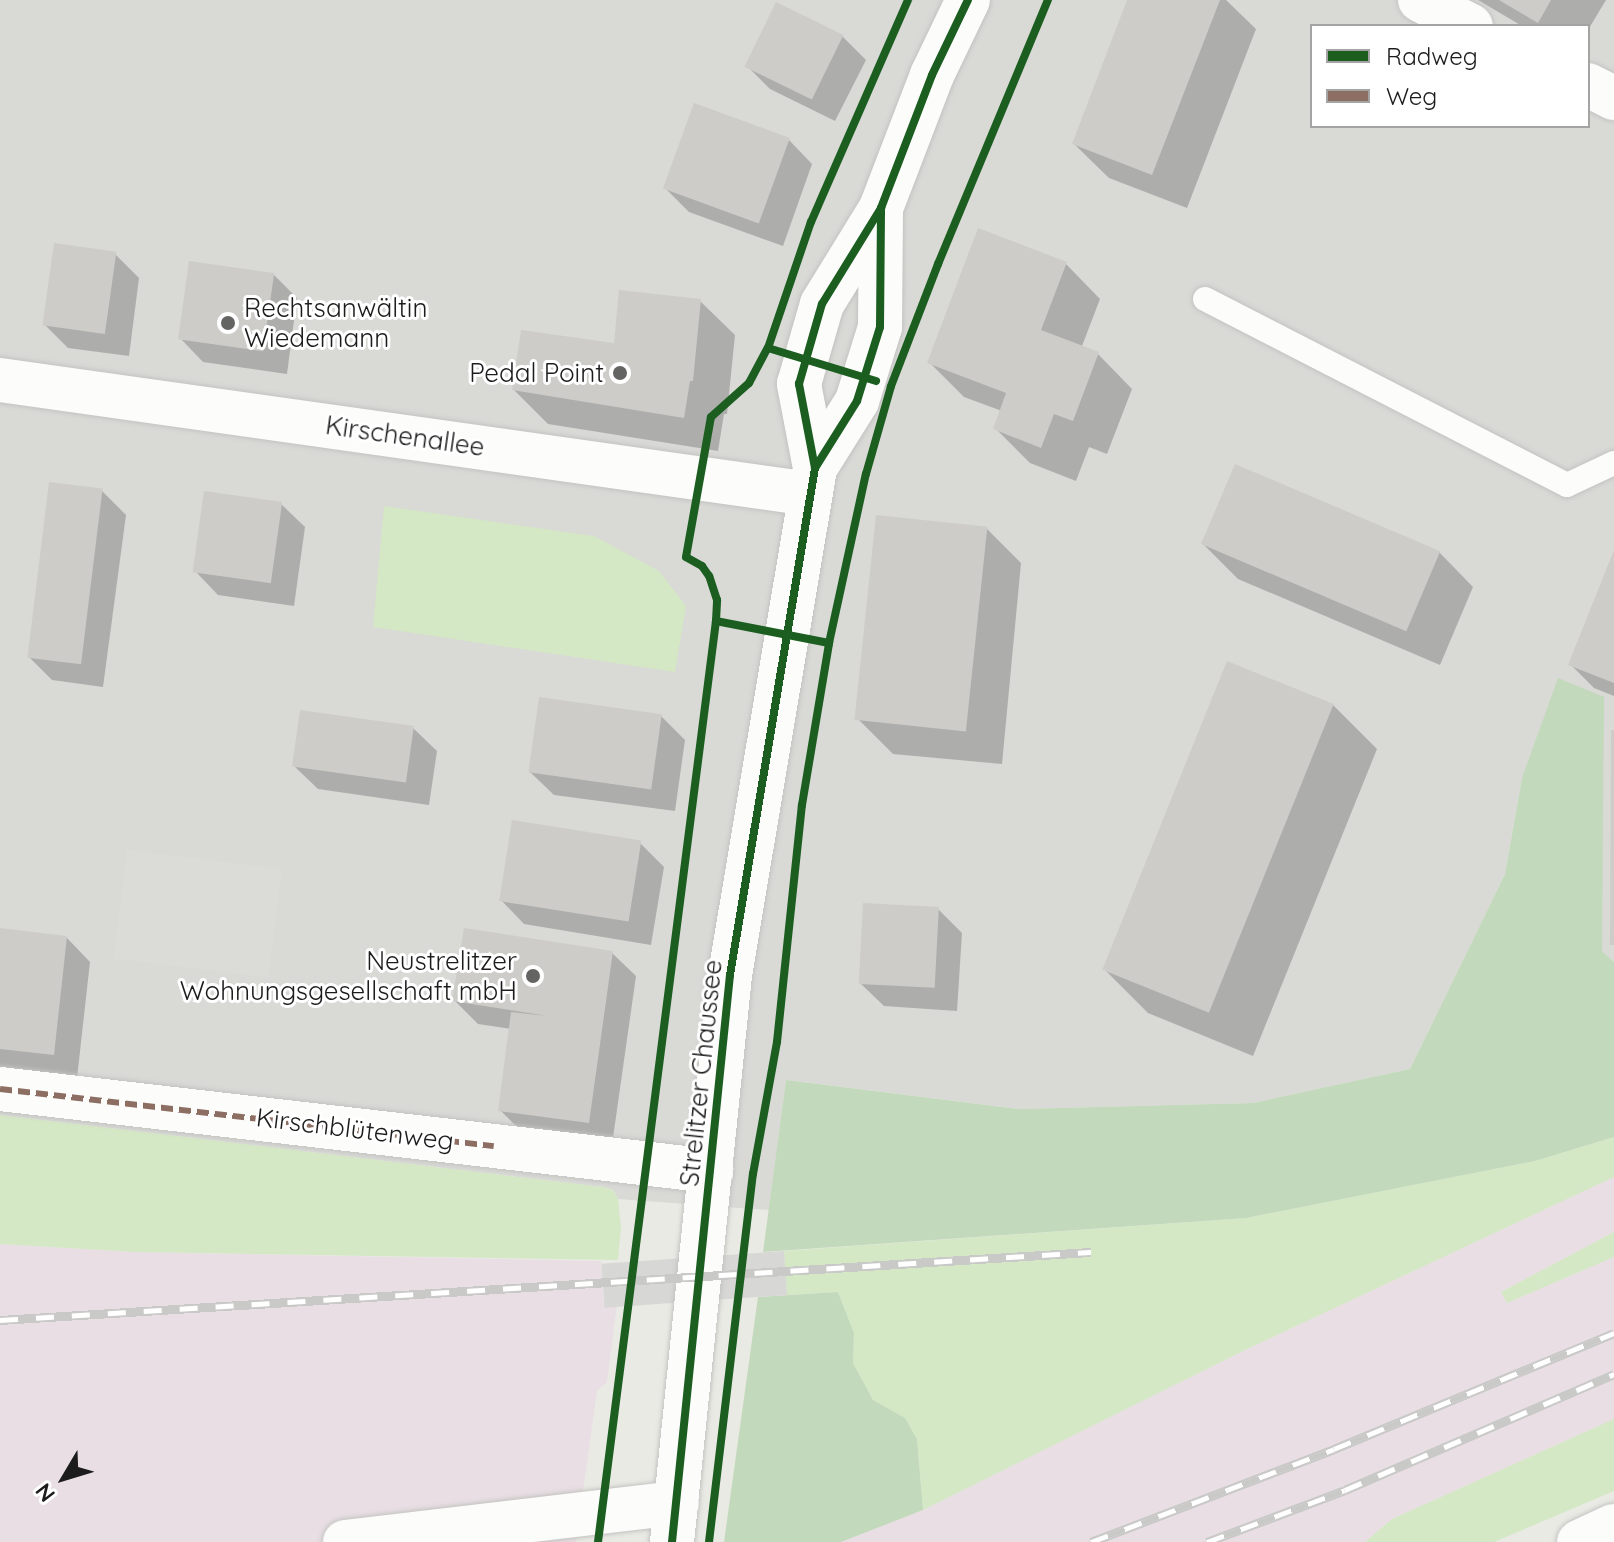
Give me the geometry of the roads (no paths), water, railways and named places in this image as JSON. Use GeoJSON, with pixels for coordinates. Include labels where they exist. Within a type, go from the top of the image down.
{"type":"FeatureCollection","features":[{"type":"Feature","properties":{"kind":"street","name":"Strelitzer Chaussee"},"geometry":{"type":"LineString","coordinates":[[674,1523],[730,975],[812,481],[799,384],[822,304],[881,208],[932,75],[968,0]]}},
{"type":"Feature","properties":{"kind":"street"},"geometry":{"type":"LineString","coordinates":[[1420,0],[1467,24]]}},
{"type":"Feature","properties":{"kind":"street"},"geometry":{"type":"LineString","coordinates":[[1590,86],[1614,98]]}},
{"type":"Feature","properties":{"kind":"street","name":"Strelitzer Chaussee"},"geometry":{"type":"LineString","coordinates":[[812,481],[857,401],[880,327],[881,208]]}},
{"type":"Feature","properties":{"kind":"street","name":"Kirschenallee"},"geometry":{"type":"LineString","coordinates":[[0,380],[812,481]]}},
{"type":"Feature","properties":{"kind":"street","name":"Kirschblütenweg"},"geometry":{"type":"LineString","coordinates":[[0,1089],[711,1171]]}},
{"type":"Feature","properties":{"kind":"street"},"geometry":{"type":"LineString","coordinates":[[345,1542],[674,1523]]}},
{"type":"Feature","properties":{"kind":"street"},"geometry":{"type":"LineString","coordinates":[[1579,1542],[1614,1526]]}},
{"type":"Feature","properties":{"kind":"lane"},"geometry":{"type":"LineString","coordinates":[[1205,299],[1567,485],[1614,463]]}},
{"type":"Feature","properties":{"kind":"railway"},"geometry":{"type":"LineString","coordinates":[[0,1320],[1091,1252]]}},
{"type":"Feature","properties":{"kind":"railway"},"geometry":{"type":"LineString","coordinates":[[1091,1542],[1334,1449],[1614,1333]]}},
{"type":"Feature","properties":{"kind":"railway"},"geometry":{"type":"LineString","coordinates":[[1207,1542],[1345,1490],[1614,1374]]}},
{"type":"Feature","properties":{"kind":"place","name":"Rechtsanwältin Wiedemann"},"geometry":{"type":"Point","coordinates":[228,323]}},
{"type":"Feature","properties":{"kind":"place","name":"Pedal Point"},"geometry":{"type":"Point","coordinates":[620,373]}},
{"type":"Feature","properties":{"kind":"place","name":"Neustrelitzer Wohnungsgesellschaft mbH"},"geometry":{"type":"Point","coordinates":[533,976]}}]}
